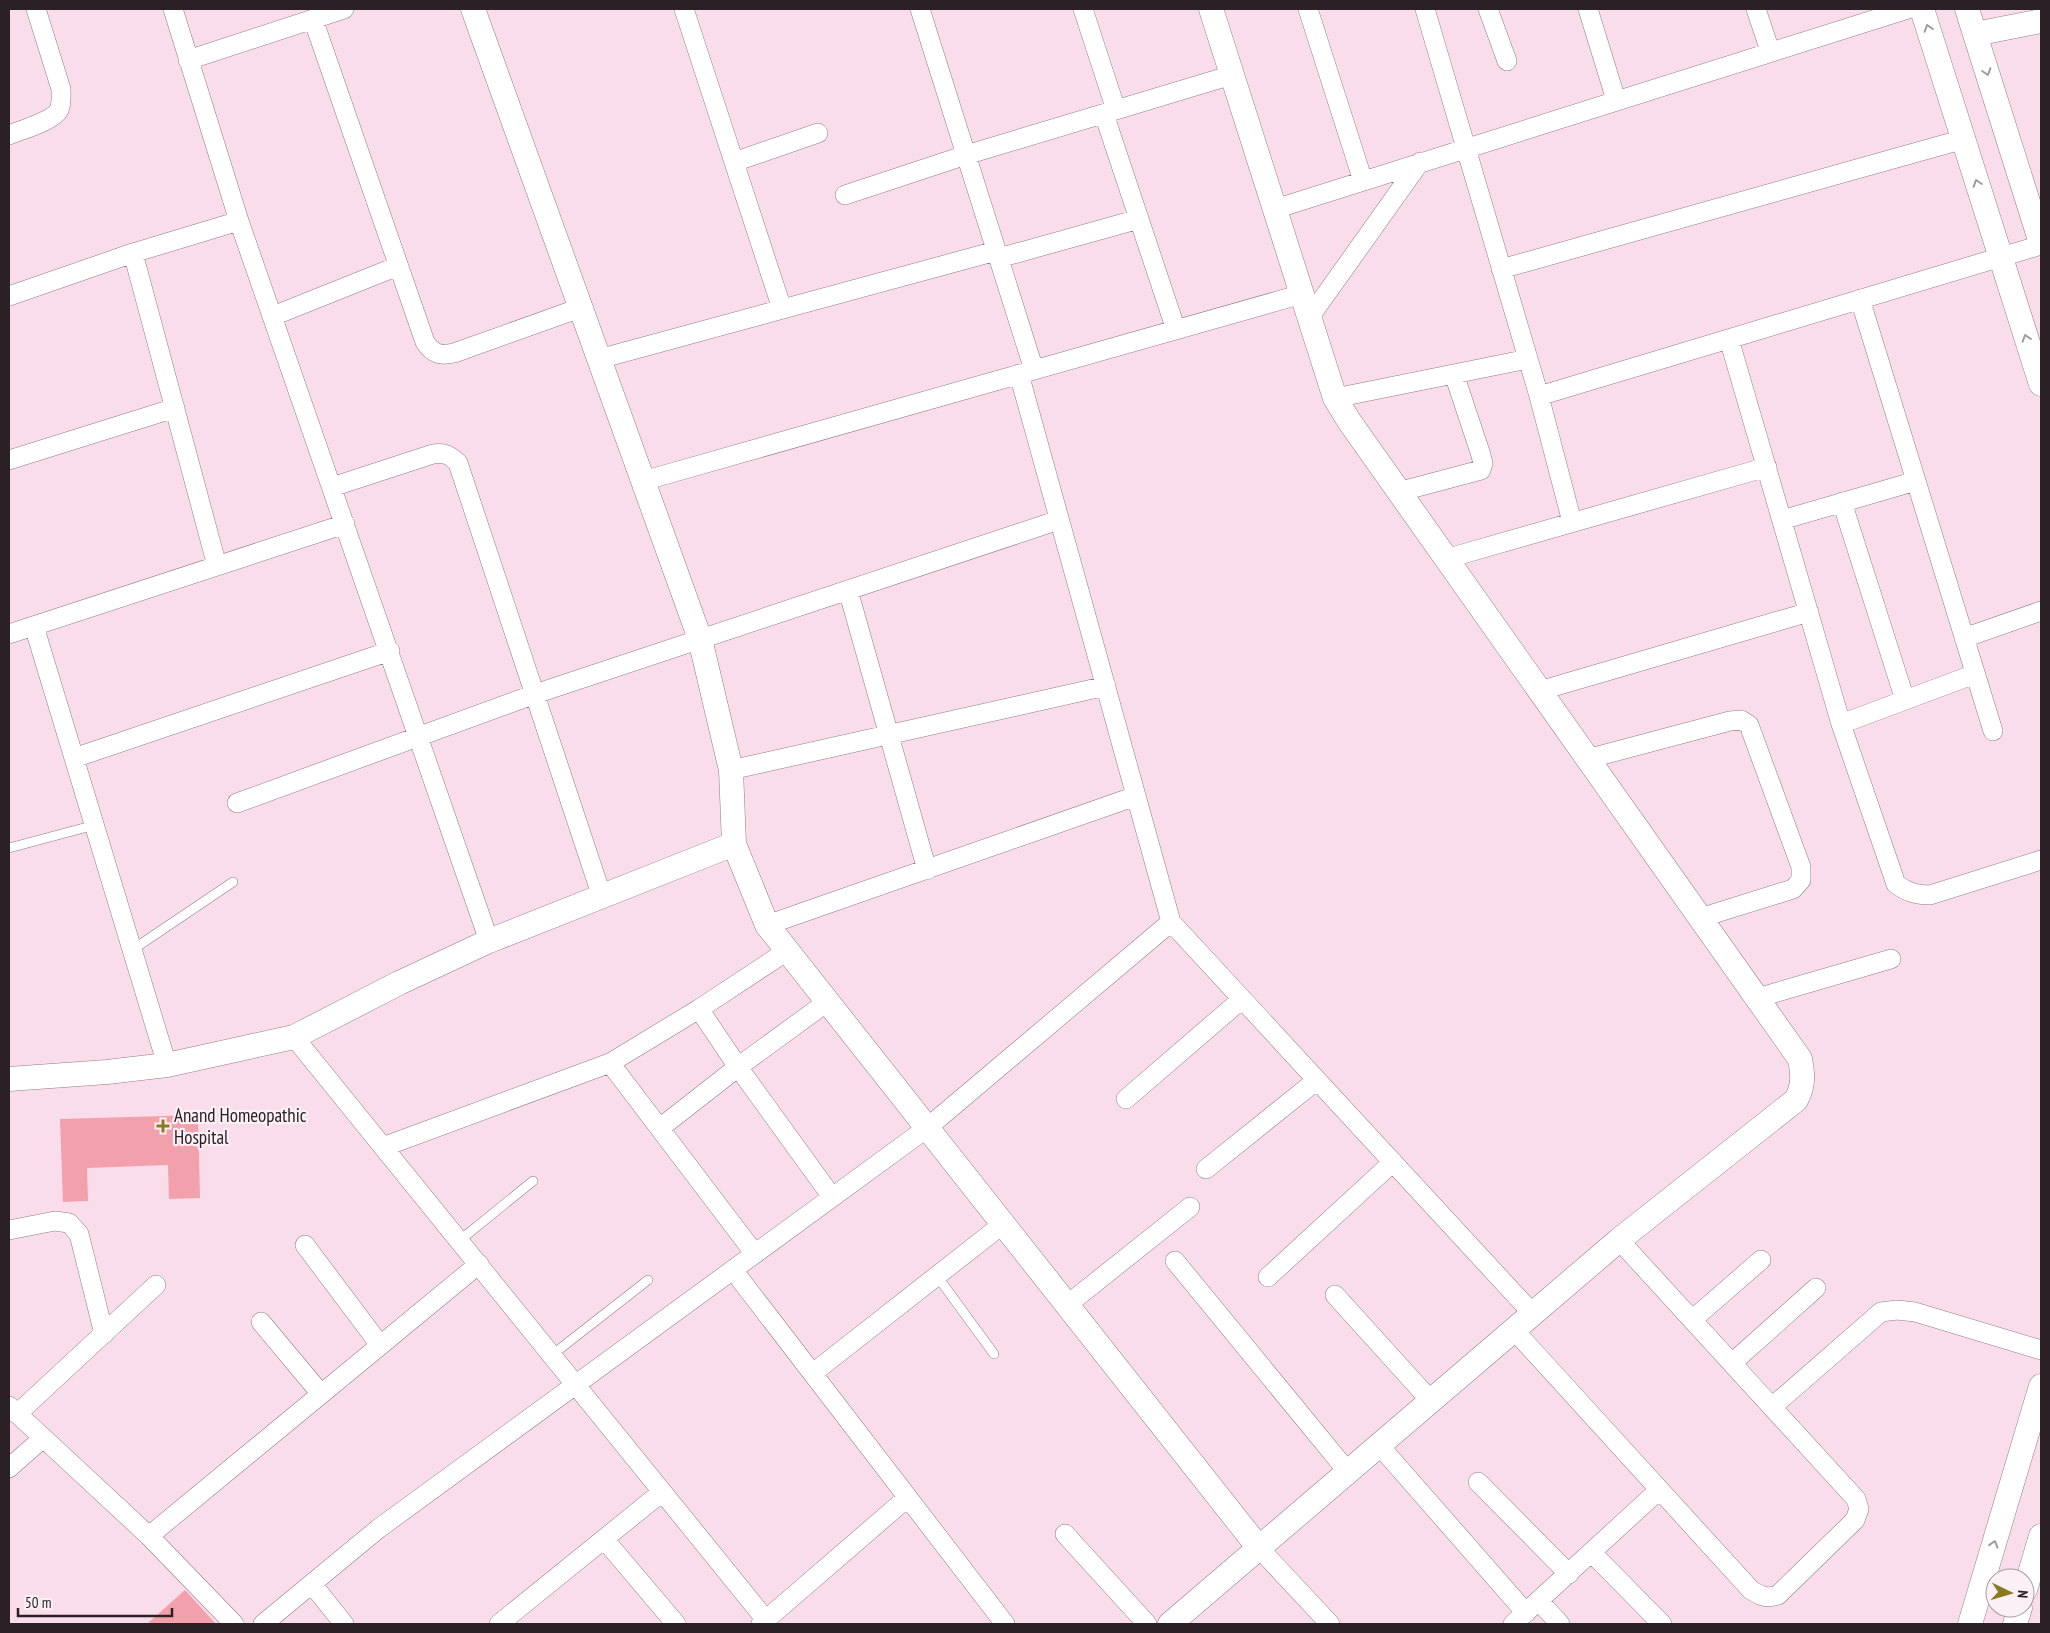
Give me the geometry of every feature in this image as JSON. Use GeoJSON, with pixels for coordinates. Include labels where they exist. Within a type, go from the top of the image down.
{"type":"FeatureCollection","features":[{"type":"Feature","properties":{"kind":"street"},"geometry":{"type":"LineString","coordinates":[[9,136],[48,119],[58,112],[61,102],[61,90],[36,9]]}},
{"type":"Feature","properties":{"kind":"street"},"geometry":{"type":"LineString","coordinates":[[172,9],[239,221],[490,941]]}},
{"type":"Feature","properties":{"kind":"street"},"geometry":{"type":"LineString","coordinates":[[188,60],[344,9]]}},
{"type":"Feature","properties":{"kind":"street"},"geometry":{"type":"LineString","coordinates":[[474,9],[700,639],[731,770],[734,844],[767,925],[1259,1548],[1330,1624]]}},
{"type":"Feature","properties":{"kind":"street"},"geometry":{"type":"LineString","coordinates":[[686,9],[782,309]]}},
{"type":"Feature","properties":{"kind":"street"},"geometry":{"type":"LineString","coordinates":[[922,9],[998,254],[1059,520],[1172,922],[1533,1314]]}},
{"type":"Feature","properties":{"kind":"street"},"geometry":{"type":"LineString","coordinates":[[1083,9],[1139,219],[1176,330]]}},
{"type":"Feature","properties":{"kind":"street"},"geometry":{"type":"LineString","coordinates":[[1170,1624],[1619,1240],[1796,1100],[1802,1088],[1803,1074],[1800,1059],[1445,559],[1335,398],[1211,9]]}},
{"type":"Feature","properties":{"kind":"street"},"geometry":{"type":"LineString","coordinates":[[1308,9],[1363,181]]}},
{"type":"Feature","properties":{"kind":"street"},"geometry":{"type":"LineString","coordinates":[[1425,9],[1539,396],[1572,522]]}},
{"type":"Feature","properties":{"kind":"street"},"geometry":{"type":"LineString","coordinates":[[1488,9],[1507,61]]}},
{"type":"Feature","properties":{"kind":"street"},"geometry":{"type":"LineString","coordinates":[[1588,9],[1616,100]]}},
{"type":"Feature","properties":{"kind":"street"},"geometry":{"type":"LineString","coordinates":[[1756,9],[1770,51]]}},
{"type":"Feature","properties":{"kind":"street"},"geometry":{"type":"LineString","coordinates":[[1275,209],[1770,51],[1908,9]]}},
{"type":"Feature","properties":{"kind":"street"},"geometry":{"type":"LineString","coordinates":[[1922,9],[2041,384]]}},
{"type":"Feature","properties":{"kind":"street"},"geometry":{"type":"LineString","coordinates":[[1539,396],[2041,244],[1967,9]]}},
{"type":"Feature","properties":{"kind":"street"},"geometry":{"type":"LineString","coordinates":[[313,19],[398,266],[425,342],[431,352],[444,355],[454,353],[580,308]]}},
{"type":"Feature","properties":{"kind":"street"},"geometry":{"type":"LineString","coordinates":[[1975,34],[2041,21]]}},
{"type":"Feature","properties":{"kind":"street"},"geometry":{"type":"LineString","coordinates":[[844,194],[966,155],[1232,76]]}},
{"type":"Feature","properties":{"kind":"street"},"geometry":{"type":"LineString","coordinates":[[734,162],[818,134]]}},
{"type":"Feature","properties":{"kind":"street"},"geometry":{"type":"LineString","coordinates":[[1501,268],[1964,140]]}},
{"type":"Feature","properties":{"kind":"street"},"geometry":{"type":"LineString","coordinates":[[1309,318],[1420,162]]}},
{"type":"Feature","properties":{"kind":"street"},"geometry":{"type":"LineString","coordinates":[[599,359],[782,309],[1139,219]]}},
{"type":"Feature","properties":{"kind":"street"},"geometry":{"type":"LineString","coordinates":[[9,296],[133,253],[239,221]]}},
{"type":"Feature","properties":{"kind":"street"},"geometry":{"type":"LineString","coordinates":[[133,253],[217,566]]}},
{"type":"Feature","properties":{"kind":"street"},"geometry":{"type":"LineString","coordinates":[[273,316],[398,266]]}},
{"type":"Feature","properties":{"kind":"street"},"geometry":{"type":"LineString","coordinates":[[643,481],[1302,294]]}},
{"type":"Feature","properties":{"kind":"street"},"geometry":{"type":"LineString","coordinates":[[1860,299],[1993,731]]}},
{"type":"Feature","properties":{"kind":"street"},"geometry":{"type":"LineString","coordinates":[[1729,339],[1842,724],[1896,884],[1917,895],[1930,895],[2041,860]]}},
{"type":"Feature","properties":{"kind":"street"},"geometry":{"type":"LineString","coordinates":[[1335,398],[1528,359]]}},
{"type":"Feature","properties":{"kind":"street"},"geometry":{"type":"LineString","coordinates":[[1398,492],[1481,470],[1483,463],[1480,452],[1454,374]]}},
{"type":"Feature","properties":{"kind":"street"},"geometry":{"type":"LineString","coordinates":[[9,460],[174,408]]}},
{"type":"Feature","properties":{"kind":"street"},"geometry":{"type":"LineString","coordinates":[[332,487],[441,452],[451,456],[458,463],[602,897]]}},
{"type":"Feature","properties":{"kind":"street"},"geometry":{"type":"LineString","coordinates":[[1445,559],[1767,467]]}},
{"type":"Feature","properties":{"kind":"street"},"geometry":{"type":"LineString","coordinates":[[1782,520],[1916,481]]}},
{"type":"Feature","properties":{"kind":"street"},"geometry":{"type":"LineString","coordinates":[[1842,502],[1905,700]]}},
{"type":"Feature","properties":{"kind":"street"},"geometry":{"type":"LineString","coordinates":[[237,802],[535,694],[1059,520]]}},
{"type":"Feature","properties":{"kind":"street"},"geometry":{"type":"LineString","coordinates":[[9,634],[346,524]]}},
{"type":"Feature","properties":{"kind":"street"},"geometry":{"type":"LineString","coordinates":[[848,590],[927,870]]}},
{"type":"Feature","properties":{"kind":"street"},"geometry":{"type":"LineString","coordinates":[[1964,638],[2041,611]]}},
{"type":"Feature","properties":{"kind":"street"},"geometry":{"type":"LineString","coordinates":[[1538,691],[1809,612]]}},
{"type":"Feature","properties":{"kind":"street"},"geometry":{"type":"LineString","coordinates":[[34,626],[167,1065]]}},
{"type":"Feature","properties":{"kind":"street"},"geometry":{"type":"LineString","coordinates":[[74,758],[390,652]]}},
{"type":"Feature","properties":{"kind":"street"},"geometry":{"type":"LineString","coordinates":[[1842,724],[1975,674]]}},
{"type":"Feature","properties":{"kind":"street"},"geometry":{"type":"LineString","coordinates":[[731,770],[1106,686]]}},
{"type":"Feature","properties":{"kind":"street"},"geometry":{"type":"LineString","coordinates":[[1587,759],[1730,721],[1741,720],[1750,725],[1801,867],[1801,880],[1793,890],[1700,918]]}},
{"type":"Feature","properties":{"kind":"street"},"geometry":{"type":"LineString","coordinates":[[767,925],[1136,796]]}},
{"type":"Feature","properties":{"kind":"street"},"geometry":{"type":"LineString","coordinates":[[9,1079],[107,1072],[167,1065],[294,1037],[399,983],[490,941],[734,844]]}},
{"type":"Feature","properties":{"kind":"street"},"geometry":{"type":"LineString","coordinates":[[263,1624],[378,1529],[927,1128],[1172,922]]}},
{"type":"Feature","properties":{"kind":"street"},"geometry":{"type":"LineString","coordinates":[[383,1147],[610,1063],[699,1009],[787,951]]}},
{"type":"Feature","properties":{"kind":"street"},"geometry":{"type":"LineString","coordinates":[[1757,998],[1891,959]]}},
{"type":"Feature","properties":{"kind":"street"},"geometry":{"type":"LineString","coordinates":[[1126,1099],[1242,999]]}},
{"type":"Feature","properties":{"kind":"street"},"geometry":{"type":"LineString","coordinates":[[660,1128],[738,1067],[827,1002]]}},
{"type":"Feature","properties":{"kind":"street"},"geometry":{"type":"LineString","coordinates":[[699,1009],[738,1067],[832,1197]]}},
{"type":"Feature","properties":{"kind":"street"},"geometry":{"type":"LineString","coordinates":[[294,1037],[552,1355],[764,1622],[907,1498]]}},
{"type":"Feature","properties":{"kind":"street"},"geometry":{"type":"LineString","coordinates":[[610,1063],[754,1254]]}},
{"type":"Feature","properties":{"kind":"street"},"geometry":{"type":"LineString","coordinates":[[1206,1170],[1317,1080]]}},
{"type":"Feature","properties":{"kind":"street"},"geometry":{"type":"LineString","coordinates":[[1268,1277],[1393,1162]]}},
{"type":"Feature","properties":{"kind":"street"},"geometry":{"type":"LineString","coordinates":[[1067,1305],[1190,1207]]}},
{"type":"Feature","properties":{"kind":"street"},"geometry":{"type":"LineString","coordinates":[[9,1230],[55,1221],[69,1223],[79,1234],[104,1334]]}},
{"type":"Feature","properties":{"kind":"street"},"geometry":{"type":"LineString","coordinates":[[813,1373],[1003,1224]]}},
{"type":"Feature","properties":{"kind":"street"},"geometry":{"type":"LineString","coordinates":[[1514,1330],[1751,1590],[1760,1596],[1770,1598],[1778,1595],[1855,1520],[1859,1509],[1856,1499],[1619,1240]]}},
{"type":"Feature","properties":{"kind":"street"},"geometry":{"type":"LineString","coordinates":[[305,1246],[380,1345]]}},
{"type":"Feature","properties":{"kind":"street"},"geometry":{"type":"LineString","coordinates":[[1692,1320],[1761,1260]]}},
{"type":"Feature","properties":{"kind":"street"},"geometry":{"type":"LineString","coordinates":[[1175,1261],[1348,1472]]}},
{"type":"Feature","properties":{"kind":"street"},"geometry":{"type":"LineString","coordinates":[[149,1536],[478,1264]]}},
{"type":"Feature","properties":{"kind":"street"},"geometry":{"type":"LineString","coordinates":[[733,1270],[1006,1624]]}},
{"type":"Feature","properties":{"kind":"street"},"geometry":{"type":"LineString","coordinates":[[156,1285],[104,1334],[13,1410],[149,1536],[234,1624]]}},
{"type":"Feature","properties":{"kind":"street"},"geometry":{"type":"LineString","coordinates":[[1732,1363],[1816,1288]]}},
{"type":"Feature","properties":{"kind":"street"},"geometry":{"type":"LineString","coordinates":[[1335,1295],[1431,1401]]}},
{"type":"Feature","properties":{"kind":"street"},"geometry":{"type":"LineString","coordinates":[[1772,1406],[1881,1312],[1897,1310],[1915,1312],[2041,1350]]}},
{"type":"Feature","properties":{"kind":"street"},"geometry":{"type":"LineString","coordinates":[[261,1322],[321,1394]]}},
{"type":"Feature","properties":{"kind":"street"},"geometry":{"type":"LineString","coordinates":[[1970,1624],[2041,1386]]}},
{"type":"Feature","properties":{"kind":"street"},"geometry":{"type":"LineString","coordinates":[[9,1468],[43,1438]]}},
{"type":"Feature","properties":{"kind":"street"},"geometry":{"type":"LineString","coordinates":[[1379,1445],[1526,1613],[1560,1624]]}},
{"type":"Feature","properties":{"kind":"street"},"geometry":{"type":"LineString","coordinates":[[1478,1482],[1568,1574]]}},
{"type":"Feature","properties":{"kind":"street"},"geometry":{"type":"LineString","coordinates":[[1526,1613],[1659,1490]]}},
{"type":"Feature","properties":{"kind":"street"},"geometry":{"type":"LineString","coordinates":[[507,1622],[662,1492]]}},
{"type":"Feature","properties":{"kind":"street"},"geometry":{"type":"LineString","coordinates":[[1065,1534],[1147,1624]]}},
{"type":"Feature","properties":{"kind":"street"},"geometry":{"type":"LineString","coordinates":[[2032,1568],[2041,1536]]}},
{"type":"Feature","properties":{"kind":"street"},"geometry":{"type":"LineString","coordinates":[[604,1539],[676,1624]]}},
{"type":"Feature","properties":{"kind":"street"},"geometry":{"type":"LineString","coordinates":[[1592,1553],[1662,1624]]}},
{"type":"Feature","properties":{"kind":"street"},"geometry":{"type":"LineString","coordinates":[[312,1584],[344,1624]]}},
{"type":"Feature","properties":{"kind":"lane"},"geometry":{"type":"LineString","coordinates":[[9,848],[95,825]]}},
{"type":"Feature","properties":{"kind":"lane"},"geometry":{"type":"LineString","coordinates":[[132,950],[232,882]]}},
{"type":"Feature","properties":{"kind":"lane"},"geometry":{"type":"LineString","coordinates":[[459,1241],[533,1181]]}},
{"type":"Feature","properties":{"kind":"lane"},"geometry":{"type":"LineString","coordinates":[[937,1276],[994,1354]]}},
{"type":"Feature","properties":{"kind":"lane"},"geometry":{"type":"LineString","coordinates":[[552,1355],[648,1280]]}},
{"type":"Feature","properties":{"kind":"building"},"geometry":{"type":"Polygon","coordinates":[[[198,1115],[200,1198],[169,1199],[168,1165],[87,1168],[88,1201],[63,1202],[60,1119],[198,1115]]]}},
{"type":"Feature","properties":{"kind":"building"},"geometry":{"type":"Polygon","coordinates":[[[185,1590],[216,1624],[147,1624],[185,1590]]]}},
{"type":"Feature","properties":{"kind":"place","name":"Anand Homeopathic Hospital"},"geometry":{"type":"Point","coordinates":[163,1126]}}]}
